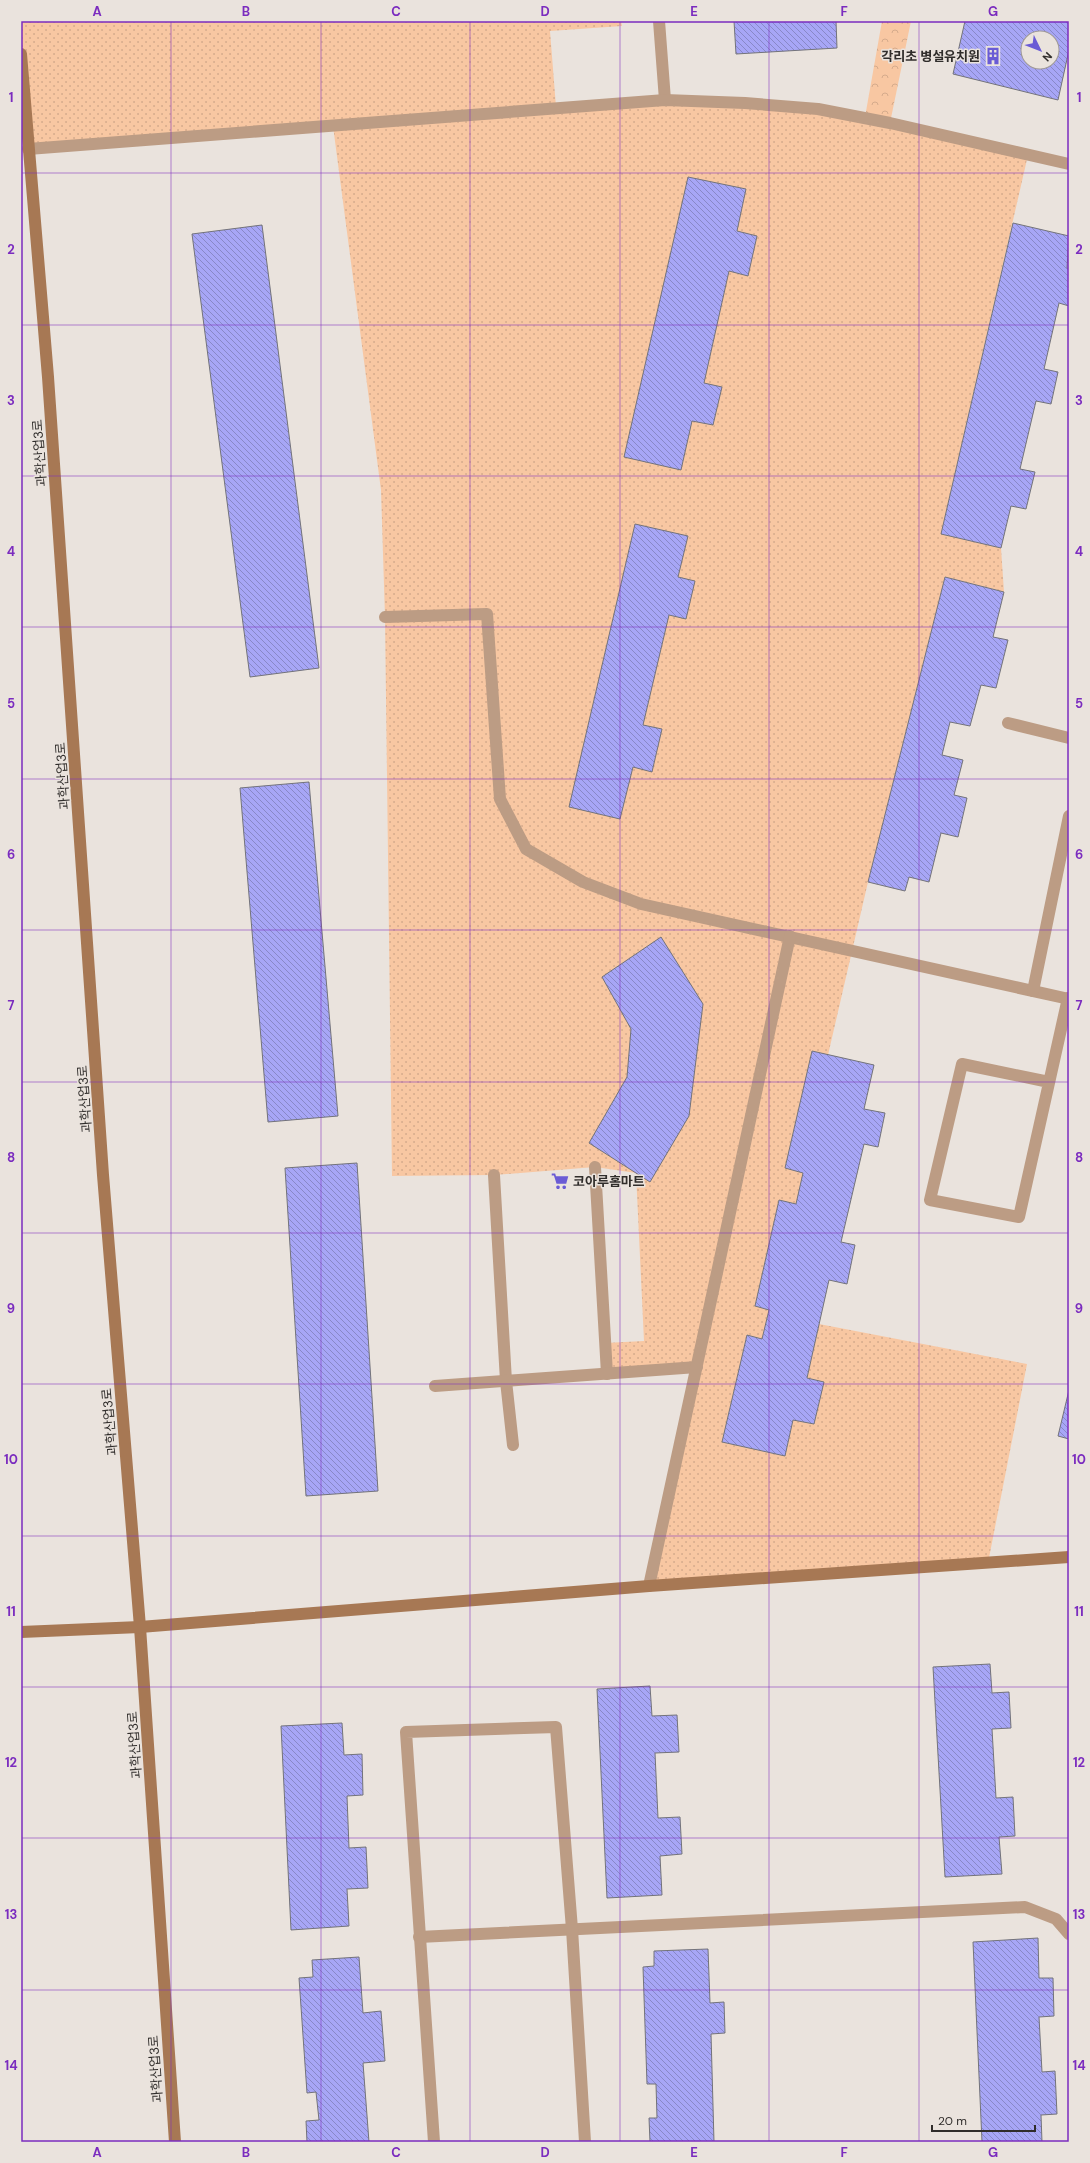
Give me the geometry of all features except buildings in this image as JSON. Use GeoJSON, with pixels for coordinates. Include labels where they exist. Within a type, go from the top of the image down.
{"type":"FeatureCollection","features":[{"type":"Feature","properties":{"kind":"street"},"geometry":{"type":"LineString","coordinates":[[659,21],[665,100]]}},
{"type":"Feature","properties":{"kind":"street","name":"과학산업3로"},"geometry":{"type":"LineString","coordinates":[[21,54],[48,377],[102,1167],[140,1627],[175,2142]]}},
{"type":"Feature","properties":{"kind":"street"},"geometry":{"type":"LineString","coordinates":[[28,149],[665,100],[745,103],[818,109],[890,123],[1069,164]]}},
{"type":"Feature","properties":{"kind":"street"},"geometry":{"type":"LineString","coordinates":[[385,617],[488,614],[500,800],[526,849],[583,882],[641,904],[1068,998],[1019,1217],[930,1200],[962,1064],[1049,1082]]}},
{"type":"Feature","properties":{"kind":"street"},"geometry":{"type":"LineString","coordinates":[[1008,723],[1069,738]]}},
{"type":"Feature","properties":{"kind":"street"},"geometry":{"type":"LineString","coordinates":[[1033,991],[1069,816]]}},
{"type":"Feature","properties":{"kind":"street"},"geometry":{"type":"LineString","coordinates":[[649,1586],[790,936]]}},
{"type":"Feature","properties":{"kind":"street"},"geometry":{"type":"LineString","coordinates":[[595,1167],[606,1374]]}},
{"type":"Feature","properties":{"kind":"street"},"geometry":{"type":"LineString","coordinates":[[494,1174],[506,1381],[513,1444]]}},
{"type":"Feature","properties":{"kind":"street"},"geometry":{"type":"LineString","coordinates":[[435,1386],[696,1367]]}},
{"type":"Feature","properties":{"kind":"street"},"geometry":{"type":"LineString","coordinates":[[21,1632],[140,1627],[649,1586],[1069,1557]]}},
{"type":"Feature","properties":{"kind":"street"},"geometry":{"type":"LineString","coordinates":[[434,2142],[406,1732],[556,1727],[572,1929],[585,2142]]}},
{"type":"Feature","properties":{"kind":"street"},"geometry":{"type":"LineString","coordinates":[[419,1937],[1025,1906],[1056,1919],[1069,1934]]}},
{"type":"Feature","properties":{"kind":"green space"},"geometry":{"type":"Polygon","coordinates":[[[21,21],[621,21],[622,26],[550,31],[556,107],[745,103],[890,123],[1028,155],[941,534],[1001,548],[1004,592],[945,577],[868,882],[828,1055],[812,1051],[785,1168],[803,1173],[796,1204],[779,1200],[755,1306],[769,1310],[762,1339],[747,1335],[722,1442],[785,1456],[793,1420],[814,1424],[824,1382],[807,1378],[819,1324],[1027,1364],[988,1563],[649,1586],[696,1367],[607,1374],[605,1343],[644,1341],[636,1173],[595,1167],[494,1175],[392,1176],[385,617],[381,490],[333,126],[28,149],[21,54],[21,21]]]}},
{"type":"Feature","properties":{"kind":"green space"},"geometry":{"type":"Polygon","coordinates":[[[882,21],[911,21],[890,123],[865,117],[882,21]]]}},
{"type":"Feature","properties":{"kind":"place","name":"각리초 병설유치원"},"geometry":{"type":"Point","coordinates":[993,56]}},
{"type":"Feature","properties":{"kind":"place","name":"코아루홈마트"},"geometry":{"type":"Point","coordinates":[560,1181]}}]}
